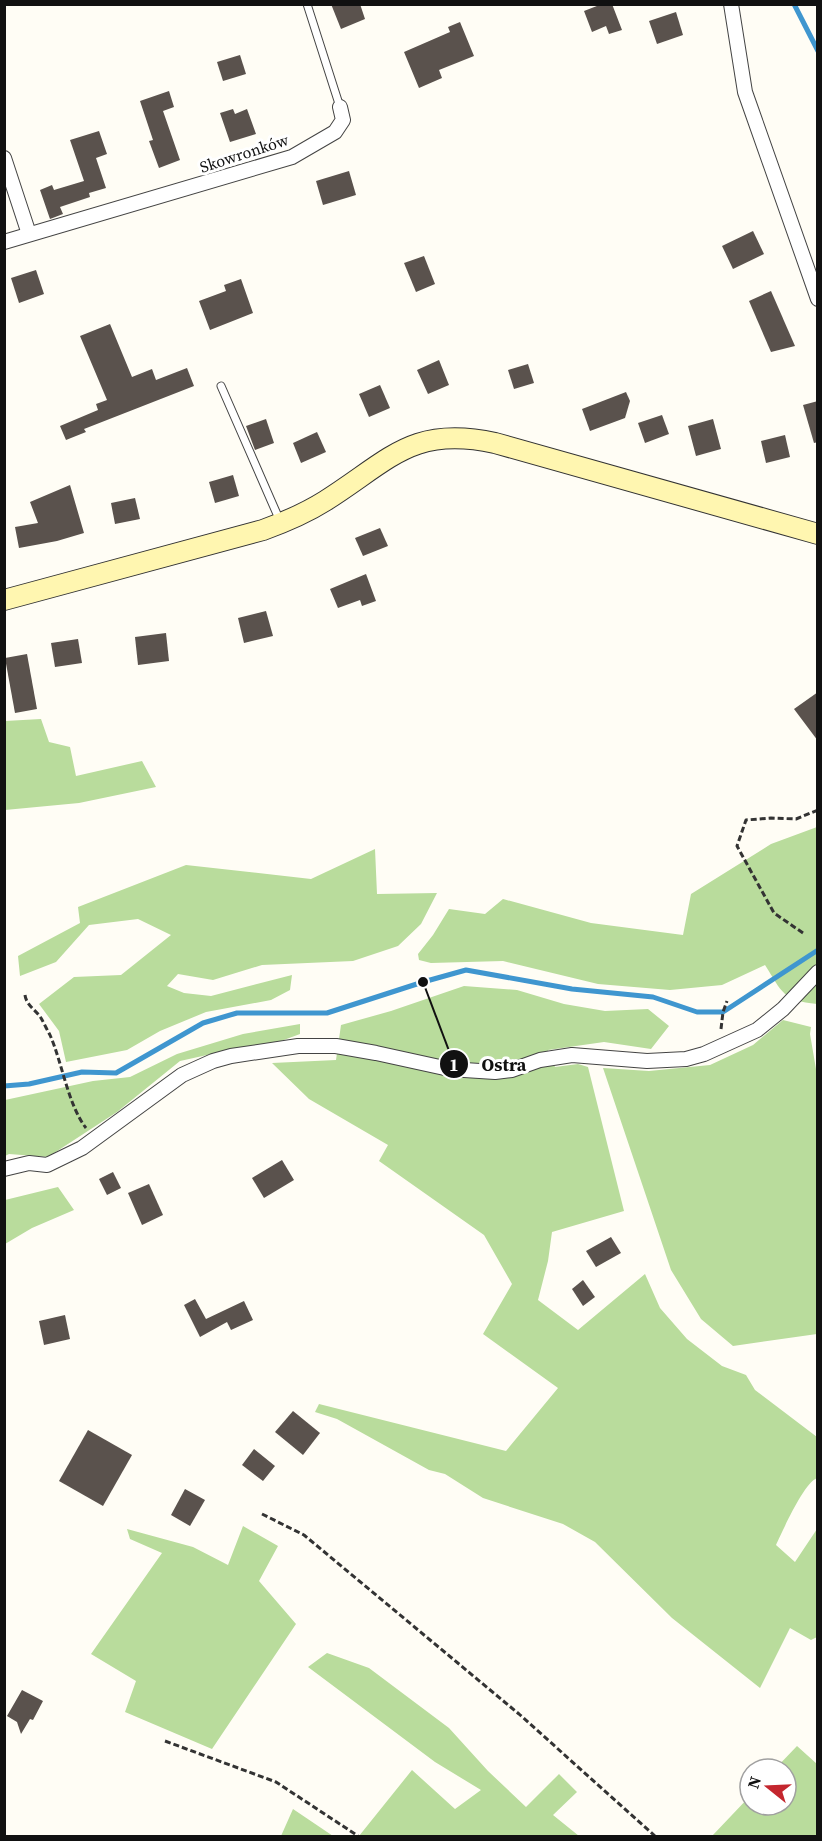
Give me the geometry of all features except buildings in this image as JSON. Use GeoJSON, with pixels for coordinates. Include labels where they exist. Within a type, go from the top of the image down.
{"type":"FeatureCollection","features":[{"type":"Feature","properties":{"kind":"street"},"geometry":{"type":"LineString","coordinates":[[731,4],[745,92],[818,299]]}},
{"type":"Feature","properties":{"kind":"street","name":"Skowronków"},"geometry":{"type":"LineString","coordinates":[[4,242],[292,157],[335,132],[343,120],[340,107]]}},
{"type":"Feature","properties":{"kind":"street"},"geometry":{"type":"LineString","coordinates":[[4,158],[29,234]]}},
{"type":"Feature","properties":{"kind":"street"},"geometry":{"type":"LineString","coordinates":[[4,600],[203,547],[281,523],[324,502],[407,447],[435,439],[460,438],[495,443],[818,534]]}},
{"type":"Feature","properties":{"kind":"street"},"geometry":{"type":"LineString","coordinates":[[4,1169],[29,1163],[47,1165],[82,1148],[170,1083],[196,1068],[231,1056],[271,1049],[314,1045],[336,1046],[449,1069],[487,1072],[512,1070],[540,1060],[572,1055],[647,1061],[686,1059],[704,1054],[757,1030],[783,1009],[818,972]]}},
{"type":"Feature","properties":{"kind":"lane","name":"Skowronków"},"geometry":{"type":"LineString","coordinates":[[307,4],[340,107]]}},
{"type":"Feature","properties":{"kind":"lane"},"geometry":{"type":"LineString","coordinates":[[221,386],[281,523]]}},
{"type":"Feature","properties":{"kind":"path"},"geometry":{"type":"LineString","coordinates":[[803,933],[774,913],[737,846],[746,820],[796,819],[818,810]]}},
{"type":"Feature","properties":{"kind":"path"},"geometry":{"type":"LineString","coordinates":[[25,995],[25,1000],[40,1018],[50,1037],[80,1121],[93,1138]]}},
{"type":"Feature","properties":{"kind":"path"},"geometry":{"type":"LineString","coordinates":[[722,1020],[727,1001]]}},
{"type":"Feature","properties":{"kind":"path"},"geometry":{"type":"LineString","coordinates":[[262,1514],[304,1535],[519,1714],[655,1836]]}},
{"type":"Feature","properties":{"kind":"path"},"geometry":{"type":"LineString","coordinates":[[165,1741],[276,1782],[358,1836]]}},
{"type":"Feature","properties":{"kind":"green space"},"geometry":{"type":"Polygon","coordinates":[[[41,719],[49,742],[70,747],[76,776],[142,761],[156,787],[79,803],[5,810],[5,721],[41,719]]]}},
{"type":"Feature","properties":{"kind":"green space"},"geometry":{"type":"Polygon","coordinates":[[[817,827],[817,1004],[806,1003],[785,994],[765,965],[722,985],[670,990],[598,984],[503,961],[431,963],[419,960],[418,954],[449,909],[485,914],[503,899],[591,923],[683,935],[691,894],[771,844],[817,827]]]}},
{"type":"Feature","properties":{"kind":"green space"},"geometry":{"type":"Polygon","coordinates":[[[375,849],[377,894],[437,893],[421,924],[398,946],[353,961],[262,965],[213,980],[178,974],[167,986],[184,993],[211,996],[292,975],[290,990],[271,1000],[206,1012],[160,1031],[127,1050],[66,1062],[59,1031],[39,1004],[74,977],[121,975],[171,935],[138,919],[89,925],[56,962],[20,976],[18,956],[80,923],[78,907],[186,865],[311,879],[375,849]]]}},
{"type":"Feature","properties":{"kind":"green space"},"geometry":{"type":"Polygon","coordinates":[[[464,986],[517,990],[564,1004],[605,1011],[648,1009],[669,1026],[651,1049],[604,1042],[548,1050],[555,1067],[578,1064],[588,1067],[624,1211],[552,1232],[548,1261],[538,1300],[578,1330],[645,1274],[660,1308],[687,1339],[722,1366],[746,1375],[755,1390],[817,1437],[817,1478],[800,1497],[776,1545],[795,1562],[817,1529],[817,1637],[811,1640],[790,1628],[760,1688],[672,1618],[595,1542],[563,1524],[483,1498],[445,1474],[429,1470],[337,1419],[315,1412],[319,1404],[506,1451],[558,1388],[483,1334],[512,1284],[484,1235],[379,1161],[388,1145],[309,1099],[272,1063],[336,1060],[341,1025],[464,986]]]}},
{"type":"Feature","properties":{"kind":"green space"},"geometry":{"type":"Polygon","coordinates":[[[783,1020],[811,1027],[810,1034],[817,1075],[817,1334],[733,1346],[701,1319],[671,1270],[603,1068],[649,1071],[710,1065],[753,1045],[783,1020]]]}},
{"type":"Feature","properties":{"kind":"green space"},"geometry":{"type":"Polygon","coordinates":[[[300,1024],[300,1034],[273,1044],[243,1047],[180,1061],[117,1112],[48,1157],[9,1154],[5,1156],[5,1100],[93,1081],[130,1077],[177,1054],[243,1034],[300,1024]]]}},
{"type":"Feature","properties":{"kind":"green space"},"geometry":{"type":"Polygon","coordinates":[[[58,1187],[74,1210],[32,1228],[5,1244],[5,1200],[58,1187]]]}},
{"type":"Feature","properties":{"kind":"green space"},"geometry":{"type":"Polygon","coordinates":[[[243,1526],[278,1546],[259,1581],[296,1624],[212,1749],[125,1712],[136,1681],[91,1654],[162,1553],[130,1539],[127,1529],[193,1547],[228,1565],[243,1526]]]}},
{"type":"Feature","properties":{"kind":"green space"},"geometry":{"type":"Polygon","coordinates":[[[327,1653],[369,1668],[449,1728],[488,1771],[526,1807],[559,1774],[577,1792],[553,1815],[579,1836],[359,1836],[412,1770],[455,1809],[481,1790],[435,1762],[308,1667],[327,1653]]]}},
{"type":"Feature","properties":{"kind":"green space"},"geometry":{"type":"Polygon","coordinates":[[[797,1746],[817,1764],[817,1836],[712,1836],[738,1809],[738,1817],[798,1817],[798,1757],[786,1757],[797,1746]]]}},
{"type":"Feature","properties":{"kind":"green space"},"geometry":{"type":"Polygon","coordinates":[[[293,1809],[333,1836],[281,1836],[293,1809]]]}},
{"type":"Feature","properties":{"kind":"waterway"},"geometry":{"type":"LineString","coordinates":[[794,4],[818,51]]}},
{"type":"Feature","properties":{"kind":"waterway"},"geometry":{"type":"LineString","coordinates":[[4,1086],[29,1084],[82,1072],[116,1073],[203,1023],[237,1013],[327,1013],[466,970],[572,989],[653,997],[697,1012],[723,1012],[818,950]]}},
{"type":"Feature","properties":{"kind":"place","name":"Ostra"},"geometry":{"type":"Point","coordinates":[423,982]}}]}
